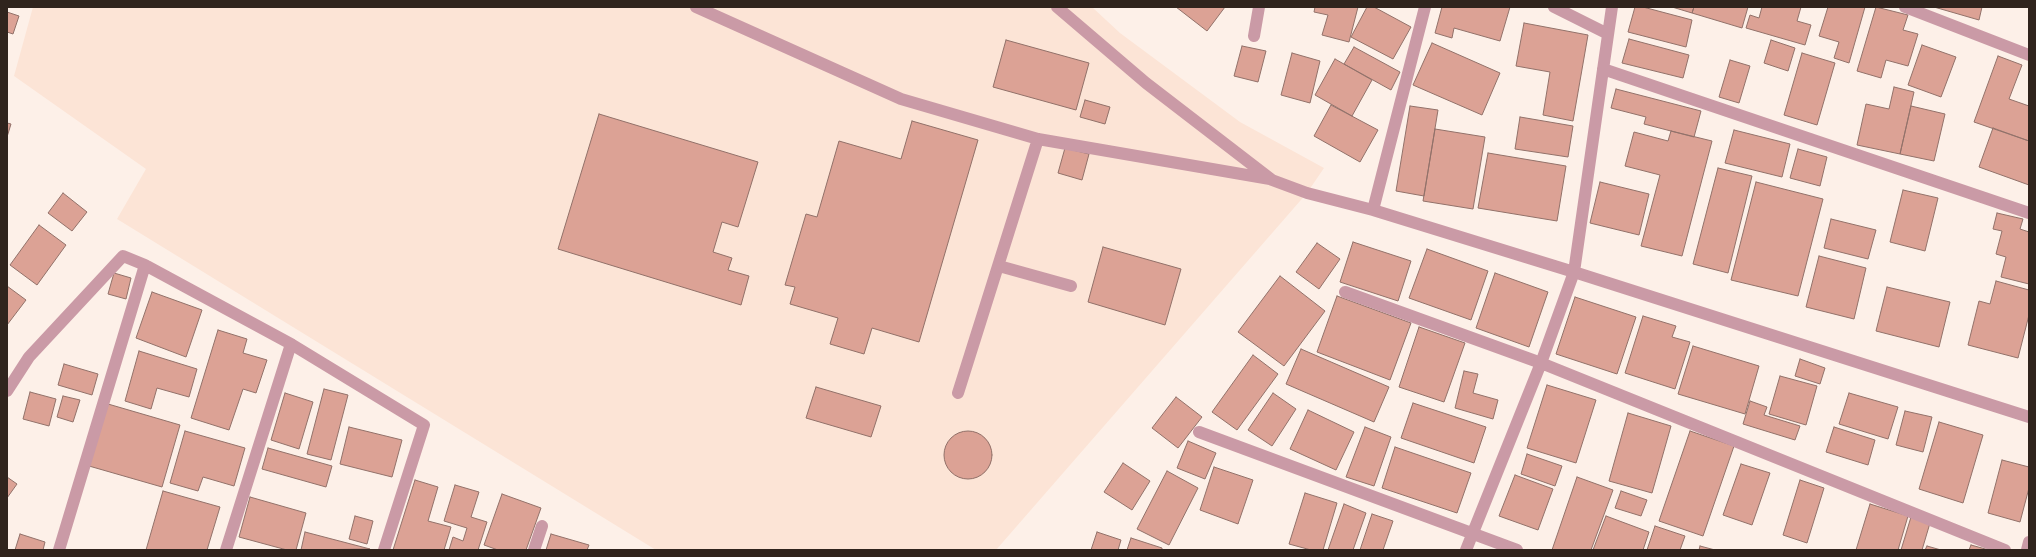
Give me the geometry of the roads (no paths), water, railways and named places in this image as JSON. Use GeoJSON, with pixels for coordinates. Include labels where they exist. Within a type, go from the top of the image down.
{"type":"FeatureCollection","features":[{"type":"Feature","properties":{"kind":"street"},"geometry":{"type":"LineString","coordinates":[[696,7],[901,99],[1038,139],[1272,180],[1307,192],[1373,210],[1574,272],[2029,416]]}},
{"type":"Feature","properties":{"kind":"street"},"geometry":{"type":"LineString","coordinates":[[1057,7],[1146,83],[1272,180]]}},
{"type":"Feature","properties":{"kind":"street"},"geometry":{"type":"LineString","coordinates":[[1254,36],[1258,7]]}},
{"type":"Feature","properties":{"kind":"street"},"geometry":{"type":"LineString","coordinates":[[1373,210],[1425,7]]}},
{"type":"Feature","properties":{"kind":"street"},"geometry":{"type":"LineString","coordinates":[[1554,7],[1608,34]]}},
{"type":"Feature","properties":{"kind":"street"},"geometry":{"type":"LineString","coordinates":[[1466,550],[1541,363],[1574,272],[1612,7]]}},
{"type":"Feature","properties":{"kind":"street"},"geometry":{"type":"LineString","coordinates":[[1905,7],[2029,55]]}},
{"type":"Feature","properties":{"kind":"street"},"geometry":{"type":"LineString","coordinates":[[1603,69],[2029,213]]}},
{"type":"Feature","properties":{"kind":"street"},"geometry":{"type":"LineString","coordinates":[[958,393],[1038,139]]}},
{"type":"Feature","properties":{"kind":"street"},"geometry":{"type":"LineString","coordinates":[[7,391],[29,357],[123,256],[145,265],[292,344],[424,425],[384,550]]}},
{"type":"Feature","properties":{"kind":"street"},"geometry":{"type":"LineString","coordinates":[[59,550],[145,265]]}},
{"type":"Feature","properties":{"kind":"street"},"geometry":{"type":"LineString","coordinates":[[999,266],[1071,286]]}},
{"type":"Feature","properties":{"kind":"street"},"geometry":{"type":"LineString","coordinates":[[1345,292],[1541,363],[2005,550]]}},
{"type":"Feature","properties":{"kind":"street"},"geometry":{"type":"LineString","coordinates":[[226,550],[292,344]]}},
{"type":"Feature","properties":{"kind":"street"},"geometry":{"type":"LineString","coordinates":[[1199,432],[1517,550]]}},
{"type":"Feature","properties":{"kind":"street"},"geometry":{"type":"LineString","coordinates":[[534,550],[542,526]]}},
{"type":"Feature","properties":{"kind":"street"},"geometry":{"type":"LineString","coordinates":[[2027,550],[2029,542]]}}]}
